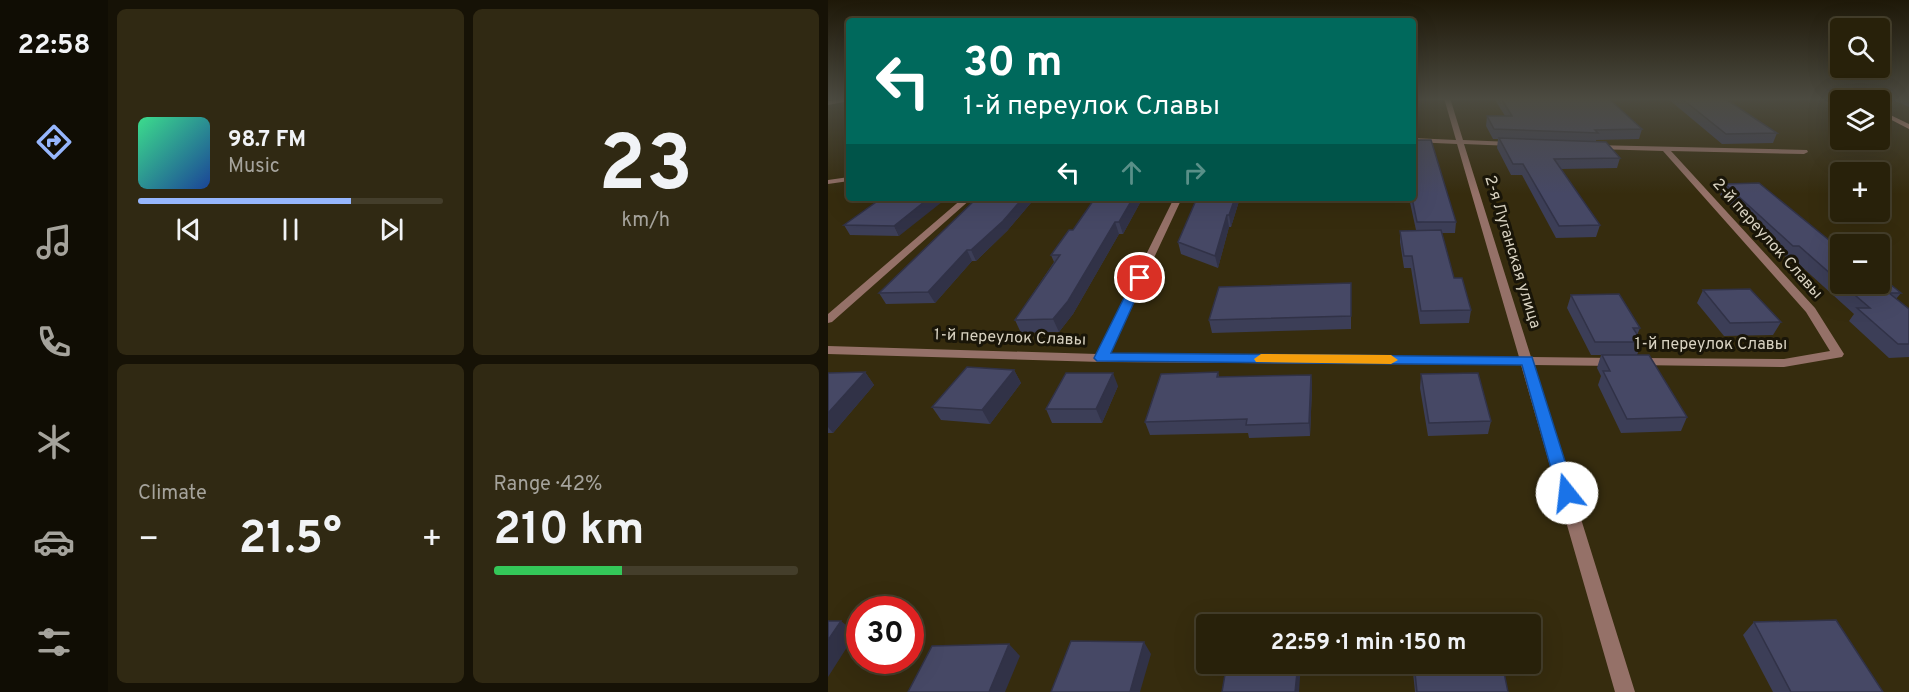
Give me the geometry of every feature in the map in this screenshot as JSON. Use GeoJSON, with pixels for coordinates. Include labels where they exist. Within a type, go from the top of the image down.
{"type":"FeatureCollection","features":[{"type":"Feature","properties":{"kind":"street","name":"2-я Луганская улица"},"geometry":{"type":"LineString","coordinates":[[1458,130],[1625,692]]}},
{"type":"Feature","properties":{"kind":"street"},"geometry":{"type":"LineString","coordinates":[[1416,140],[1519,144]]}},
{"type":"Feature","properties":{"kind":"street","name":"2-й переулок Славы"},"geometry":{"type":"LineString","coordinates":[[1587,147],[1804,152]]}},
{"type":"Feature","properties":{"kind":"street","name":"2-й переулок Славы"},"geometry":{"type":"LineString","coordinates":[[1666,150],[1811,310],[1838,354]]}},
{"type":"Feature","properties":{"kind":"street"},"geometry":{"type":"LineString","coordinates":[[828,183],[846,180]]}},
{"type":"Feature","properties":{"kind":"street"},"geometry":{"type":"LineString","coordinates":[[828,320],[965,201]]}},
{"type":"Feature","properties":{"kind":"street"},"geometry":{"type":"LineString","coordinates":[[1101,358],[1177,201]]}},
{"type":"Feature","properties":{"kind":"street","name":"1-й переулок Славы"},"geometry":{"type":"LineString","coordinates":[[828,350],[1101,358],[1784,363],[1838,354]]}},
{"type":"Feature","properties":{"kind":"building"},"geometry":{"type":"Polygon","coordinates":[[[1528,130],[1595,130],[1598,133],[1528,130]]]}},
{"type":"Feature","properties":{"kind":"building"},"geometry":{"type":"Polygon","coordinates":[[[1721,130],[1773,130],[1777,133],[1726,134],[1721,130]]]}},
{"type":"Feature","properties":{"kind":"building"},"geometry":{"type":"Polygon","coordinates":[[[1499,138],[1606,142],[1620,158],[1554,159],[1600,225],[1559,226],[1523,164],[1513,164],[1499,138]]]}},
{"type":"Feature","properties":{"kind":"building"},"geometry":{"type":"Polygon","coordinates":[[[1416,140],[1431,140],[1456,222],[1417,222],[1413,201],[1416,201],[1416,140]]]}},
{"type":"Feature","properties":{"kind":"building"},"geometry":{"type":"Polygon","coordinates":[[[1759,183],[1830,241],[1830,273],[1799,246],[1793,246],[1725,184],[1759,183]]]}},
{"type":"Feature","properties":{"kind":"building"},"geometry":{"type":"Polygon","coordinates":[[[878,201],[925,201],[894,226],[844,225],[878,201]]]}},
{"type":"Feature","properties":{"kind":"building"},"geometry":{"type":"Polygon","coordinates":[[[974,201],[1020,201],[1003,221],[971,250],[967,250],[928,292],[879,293],[974,201]]]}},
{"type":"Feature","properties":{"kind":"building"},"geometry":{"type":"Polygon","coordinates":[[[1093,201],[1131,201],[1119,222],[1115,222],[1068,301],[1053,319],[1015,320],[1060,255],[1051,255],[1069,230],[1073,230],[1093,201]]]}},
{"type":"Feature","properties":{"kind":"building"},"geometry":{"type":"Polygon","coordinates":[[[1196,201],[1234,201],[1227,215],[1215,256],[1178,242],[1196,201]]]}},
{"type":"Feature","properties":{"kind":"building"},"geometry":{"type":"Polygon","coordinates":[[[1441,230],[1454,278],[1462,278],[1471,310],[1421,311],[1412,256],[1404,256],[1400,231],[1441,230]]]}},
{"type":"Feature","properties":{"kind":"building"},"geometry":{"type":"Polygon","coordinates":[[[1351,283],[1351,316],[1209,320],[1219,287],[1351,283]]]}},
{"type":"Feature","properties":{"kind":"building"},"geometry":{"type":"Polygon","coordinates":[[[1890,284],[1901,293],[1890,293],[1890,284]]]}},
{"type":"Feature","properties":{"kind":"building"},"geometry":{"type":"Polygon","coordinates":[[[1750,289],[1781,322],[1730,323],[1703,290],[1750,289]]]}},
{"type":"Feature","properties":{"kind":"building"},"geometry":{"type":"Polygon","coordinates":[[[1619,294],[1640,328],[1633,328],[1642,342],[1595,342],[1571,295],[1619,294]]]}},
{"type":"Feature","properties":{"kind":"building"},"geometry":{"type":"Polygon","coordinates":[[[1854,294],[1890,294],[1909,309],[1909,344],[1898,344],[1857,308],[1870,308],[1854,294]]]}},
{"type":"Feature","properties":{"kind":"building"},"geometry":{"type":"Polygon","coordinates":[[[1602,355],[1649,355],[1687,417],[1627,419],[1603,371],[1610,371],[1602,355]]]}},
{"type":"Feature","properties":{"kind":"building"},"geometry":{"type":"Polygon","coordinates":[[[967,367],[1014,370],[982,410],[932,407],[967,367]]]}},
{"type":"Feature","properties":{"kind":"building"},"geometry":{"type":"Polygon","coordinates":[[[865,372],[828,413],[828,373],[865,372]]]}},
{"type":"Feature","properties":{"kind":"building"},"geometry":{"type":"Polygon","coordinates":[[[1218,372],[1217,377],[1311,375],[1309,423],[1246,425],[1247,419],[1145,422],[1161,374],[1218,372]]]}},
{"type":"Feature","properties":{"kind":"building"},"geometry":{"type":"Polygon","coordinates":[[[1066,373],[1113,373],[1096,409],[1046,409],[1066,373]]]}},
{"type":"Feature","properties":{"kind":"building"},"geometry":{"type":"Polygon","coordinates":[[[1478,373],[1491,421],[1429,423],[1421,374],[1478,373]]]}},
{"type":"Feature","properties":{"kind":"building"},"geometry":{"type":"Polygon","coordinates":[[[1836,620],[1883,692],[1791,692],[1754,622],[1836,620]]]}},
{"type":"Feature","properties":{"kind":"building"},"geometry":{"type":"Polygon","coordinates":[[[828,621],[841,621],[828,640],[828,621]]]}},
{"type":"Feature","properties":{"kind":"building"},"geometry":{"type":"Polygon","coordinates":[[[1071,641],[1144,642],[1130,692],[1051,692],[1071,641]]]}},
{"type":"Feature","properties":{"kind":"building"},"geometry":{"type":"Polygon","coordinates":[[[1009,644],[989,692],[908,692],[917,674],[924,674],[924,661],[932,646],[1009,644]]]}},
{"type":"Feature","properties":{"kind":"building"},"geometry":{"type":"Polygon","coordinates":[[[1225,674],[1297,674],[1295,692],[1222,692],[1225,674]]]}},
{"type":"Feature","properties":{"kind":"building"},"geometry":{"type":"Polygon","coordinates":[[[1415,674],[1504,674],[1508,692],[1417,692],[1415,674]]]}},
{"type":"Feature","properties":{"kind":"slow traffic"},"geometry":{"type":"LineString","coordinates":[[1261,359],[1391,360]]}},
{"type":"Feature","properties":{"kind":"route"},"geometry":{"type":"LineString","coordinates":[[1140,278],[1101,358],[1527,360],[1567,493]]}}]}
